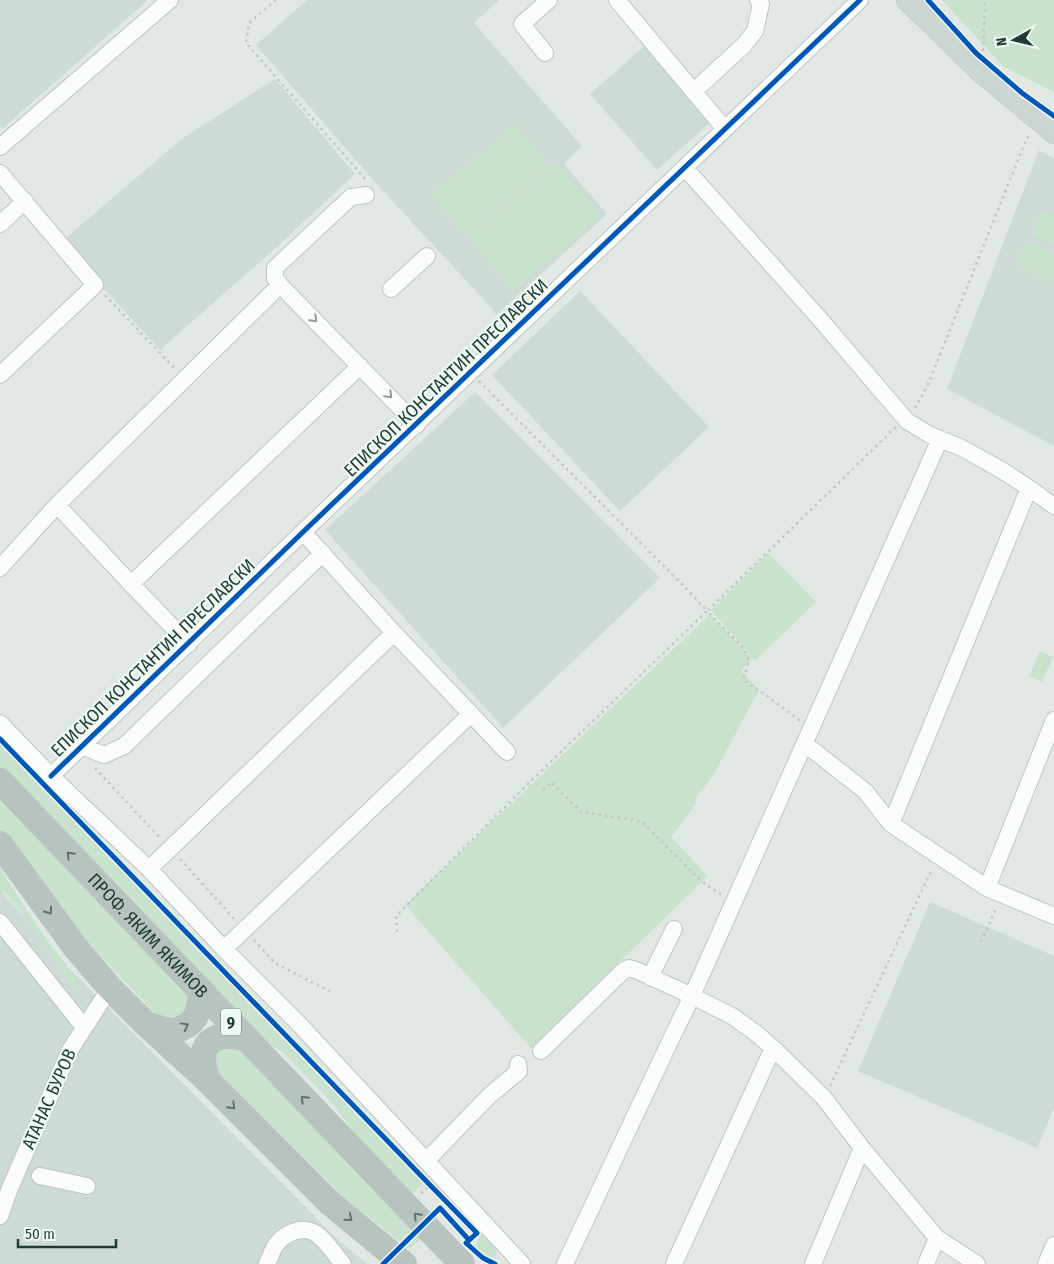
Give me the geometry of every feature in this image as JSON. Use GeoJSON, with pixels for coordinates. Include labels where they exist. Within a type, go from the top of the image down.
{"type":"FeatureCollection","features":[{"type":"Feature","properties":{"kind":"highway","name":"ПРОФ. ЯКИМ ЯКИМОВ"},"geometry":{"type":"LineString","coordinates":[[0,781],[462,1264]]}},
{"type":"Feature","properties":{"kind":"highway"},"geometry":{"type":"LineString","coordinates":[[0,844],[75,947],[110,988],[208,1081],[330,1203],[404,1264]]}},
{"type":"Feature","properties":{"kind":"highway"},"geometry":{"type":"LineString","coordinates":[[146,1024],[175,1031],[185,1027],[197,1015],[201,1004],[201,991]]}},
{"type":"Feature","properties":{"kind":"highway"},"geometry":{"type":"LineString","coordinates":[[208,1081],[203,1063],[203,1051],[206,1044],[226,1035],[247,1039]]}},
{"type":"Feature","properties":{"kind":"main road"},"geometry":{"type":"LineString","coordinates":[[907,0],[982,73],[1054,133]]}},
{"type":"Feature","properties":{"kind":"street"},"geometry":{"type":"LineString","coordinates":[[0,147],[170,0]]}},
{"type":"Feature","properties":{"kind":"street"},"geometry":{"type":"LineString","coordinates":[[545,53],[522,24],[549,0]]}},
{"type":"Feature","properties":{"kind":"street"},"geometry":{"type":"LineString","coordinates":[[617,0],[726,129]]}},
{"type":"Feature","properties":{"kind":"street"},"geometry":{"type":"LineString","coordinates":[[694,91],[744,45],[755,31],[761,4],[758,0]]}},
{"type":"Feature","properties":{"kind":"street","name":"ЕПИСКОП КОНСТАНТИН ПРЕСЛАВСКИ"},"geometry":{"type":"LineString","coordinates":[[51,776],[303,532],[860,0]]}},
{"type":"Feature","properties":{"kind":"street"},"geometry":{"type":"LineString","coordinates":[[685,168],[907,420],[930,435],[962,448],[1003,471],[1054,506]]}},
{"type":"Feature","properties":{"kind":"street"},"geometry":{"type":"LineString","coordinates":[[0,173],[95,285],[0,375]]}},
{"type":"Feature","properties":{"kind":"street"},"geometry":{"type":"LineString","coordinates":[[366,195],[351,197],[276,268],[275,278],[417,425]]}},
{"type":"Feature","properties":{"kind":"street"},"geometry":{"type":"LineString","coordinates":[[0,224],[25,201]]}},
{"type":"Feature","properties":{"kind":"street"},"geometry":{"type":"LineString","coordinates":[[391,289],[427,256]]}},
{"type":"Feature","properties":{"kind":"street"},"geometry":{"type":"LineString","coordinates":[[0,568],[57,505],[280,285]]}},
{"type":"Feature","properties":{"kind":"street"},"geometry":{"type":"LineString","coordinates":[[130,584],[360,366]]}},
{"type":"Feature","properties":{"kind":"street"},"geometry":{"type":"LineString","coordinates":[[565,1264],[692,996],[940,439]]}},
{"type":"Feature","properties":{"kind":"street"},"geometry":{"type":"LineString","coordinates":[[891,824],[1029,488]]}},
{"type":"Feature","properties":{"kind":"street"},"geometry":{"type":"LineString","coordinates":[[57,505],[189,644]]}},
{"type":"Feature","properties":{"kind":"street"},"geometry":{"type":"LineString","coordinates":[[303,532],[507,752]]}},
{"type":"Feature","properties":{"kind":"street"},"geometry":{"type":"LineString","coordinates":[[80,748],[104,755],[124,746],[323,554]]}},
{"type":"Feature","properties":{"kind":"street"},"geometry":{"type":"LineString","coordinates":[[149,869],[394,632]]}},
{"type":"Feature","properties":{"kind":"street"},"geometry":{"type":"LineString","coordinates":[[224,949],[471,714]]}},
{"type":"Feature","properties":{"kind":"street"},"geometry":{"type":"LineString","coordinates":[[987,888],[1054,720]]}},
{"type":"Feature","properties":{"kind":"street"},"geometry":{"type":"LineString","coordinates":[[0,722],[51,776],[149,869],[224,949],[300,1025],[426,1161],[431,1179],[515,1261]]}},
{"type":"Feature","properties":{"kind":"street"},"geometry":{"type":"LineString","coordinates":[[808,736],[865,791],[891,824],[987,888],[1054,916]]}},
{"type":"Feature","properties":{"kind":"street"},"geometry":{"type":"LineString","coordinates":[[0,922],[84,1027]]}},
{"type":"Feature","properties":{"kind":"street"},"geometry":{"type":"LineString","coordinates":[[650,977],[674,929]]}},
{"type":"Feature","properties":{"kind":"street"},"geometry":{"type":"LineString","coordinates":[[541,1051],[623,971],[629,968],[692,996],[732,1016],[758,1034],[773,1048],[824,1098],[862,1148],[937,1238],[977,1264]]}},
{"type":"Feature","properties":{"kind":"street","name":"АТАНАС БУРОВ"},"geometry":{"type":"LineString","coordinates":[[0,1216],[10,1188],[70,1050],[110,988]]}},
{"type":"Feature","properties":{"kind":"street"},"geometry":{"type":"LineString","coordinates":[[674,1264],[773,1048]]}},
{"type":"Feature","properties":{"kind":"street"},"geometry":{"type":"LineString","coordinates":[[426,1161],[489,1096],[519,1071],[518,1064]]}},
{"type":"Feature","properties":{"kind":"street"},"geometry":{"type":"LineString","coordinates":[[813,1264],[862,1148]]}},
{"type":"Feature","properties":{"kind":"street"},"geometry":{"type":"LineString","coordinates":[[40,1176],[87,1186]]}},
{"type":"Feature","properties":{"kind":"street"},"geometry":{"type":"LineString","coordinates":[[267,1264],[275,1246],[281,1239],[287,1234],[300,1230],[312,1232],[321,1238],[343,1264]]}},
{"type":"Feature","properties":{"kind":"street"},"geometry":{"type":"LineString","coordinates":[[926,1264],[937,1238]]}},
{"type":"Feature","properties":{"kind":"street"},"geometry":{"type":"LineString","coordinates":[[1046,1264],[1054,1245]]}},
{"type":"Feature","properties":{"kind":"path"},"geometry":{"type":"LineString","coordinates":[[276,0],[249,23],[246,43],[368,182],[366,195]]}},
{"type":"Feature","properties":{"kind":"path"},"geometry":{"type":"LineString","coordinates":[[982,73],[985,0]]}},
{"type":"Feature","properties":{"kind":"path"},"geometry":{"type":"LineString","coordinates":[[95,285],[185,378]]}},
{"type":"Feature","properties":{"kind":"path"},"geometry":{"type":"LineString","coordinates":[[471,373],[683,585]]}},
{"type":"Feature","properties":{"kind":"path"},"geometry":{"type":"LineString","coordinates":[[397,932],[396,916],[533,779],[707,611],[744,649],[749,661],[743,679],[782,706],[808,736]]}},
{"type":"Feature","properties":{"kind":"path"},"geometry":{"type":"LineString","coordinates":[[80,748],[275,963],[333,993]]}},
{"type":"Feature","properties":{"kind":"path"},"geometry":{"type":"LineString","coordinates":[[543,790],[551,782],[581,812],[642,821],[705,884],[716,892],[735,901]]}},
{"type":"Feature","properties":{"kind":"path"},"geometry":{"type":"LineString","coordinates":[[824,1098],[938,855]]}},
{"type":"Feature","properties":{"kind":"path"},"geometry":{"type":"LineString","coordinates":[[980,942],[1003,894]]}},
{"type":"Feature","properties":{"kind":"path"},"geometry":{"type":"LineString","coordinates":[[407,1206],[431,1179],[437,1192]]}},
{"type":"Feature","properties":{"kind":"shaded area"},"geometry":{"type":"Polygon","coordinates":[[[0,0],[148,0],[2,129],[0,126],[0,0]]]}},
{"type":"Feature","properties":{"kind":"shaded area"},"geometry":{"type":"Polygon","coordinates":[[[307,0],[499,0],[474,23],[582,146],[564,164],[607,214],[497,314],[374,181],[256,45],[307,0]]]}},
{"type":"Feature","properties":{"kind":"shaded area"},"geometry":{"type":"Polygon","coordinates":[[[648,43],[714,119],[657,170],[590,94],[648,43]]]}},
{"type":"Feature","properties":{"kind":"shaded area"},"geometry":{"type":"Polygon","coordinates":[[[275,79],[355,174],[279,245],[160,350],[61,242],[183,138],[275,79]]]}},
{"type":"Feature","properties":{"kind":"shaded area"},"geometry":{"type":"Polygon","coordinates":[[[1039,150],[1054,159],[1054,446],[947,389],[1039,150]]]}},
{"type":"Feature","properties":{"kind":"shaded area"},"geometry":{"type":"Polygon","coordinates":[[[580,291],[709,427],[620,511],[492,375],[580,291]]]}},
{"type":"Feature","properties":{"kind":"shaded area"},"geometry":{"type":"Polygon","coordinates":[[[475,392],[660,578],[503,728],[325,530],[475,392]]]}},
{"type":"Feature","properties":{"kind":"shaded area"},"geometry":{"type":"Polygon","coordinates":[[[0,889],[52,951],[335,1237],[367,1264],[0,1264],[0,889]]]}},
{"type":"Feature","properties":{"kind":"shaded area"},"geometry":{"type":"Polygon","coordinates":[[[930,902],[1054,956],[1054,1108],[1037,1148],[858,1071],[930,902]]]}},
{"type":"Feature","properties":{"kind":"green space"},"geometry":{"type":"Polygon","coordinates":[[[942,0],[1054,0],[1054,92],[1003,66],[942,0]]]}},
{"type":"Feature","properties":{"kind":"green space"},"geometry":{"type":"Polygon","coordinates":[[[516,125],[550,166],[466,236],[431,194],[516,125]]]}},
{"type":"Feature","properties":{"kind":"green space"},"geometry":{"type":"Polygon","coordinates":[[[557,163],[601,216],[513,291],[468,238],[557,163]]]}},
{"type":"Feature","properties":{"kind":"green space"},"geometry":{"type":"Polygon","coordinates":[[[1042,210],[1054,216],[1054,245],[1031,234],[1042,210]]]}},
{"type":"Feature","properties":{"kind":"green space"},"geometry":{"type":"Polygon","coordinates":[[[1027,241],[1054,254],[1054,283],[1015,265],[1027,241]]]}},
{"type":"Feature","properties":{"kind":"green space"},"geometry":{"type":"Polygon","coordinates":[[[768,553],[816,602],[755,661],[711,610],[768,553]]]}},
{"type":"Feature","properties":{"kind":"green space"},"geometry":{"type":"Polygon","coordinates":[[[710,614],[752,659],[741,670],[759,690],[714,774],[695,799],[697,803],[671,837],[708,876],[531,1048],[405,905],[710,614]]]}},
{"type":"Feature","properties":{"kind":"green space"},"geometry":{"type":"Polygon","coordinates":[[[1040,651],[1053,657],[1042,682],[1029,677],[1040,651]]]}},
{"type":"Feature","properties":{"kind":"green space"},"geometry":{"type":"Polygon","coordinates":[[[0,733],[429,1178],[428,1180],[0,736],[0,733]]]}},
{"type":"Feature","properties":{"kind":"green space"},"geometry":{"type":"Polygon","coordinates":[[[0,742],[424,1183],[412,1194],[357,1137],[334,1105],[285,1054],[260,1037],[0,766],[0,742]]]}},
{"type":"Feature","properties":{"kind":"green space"},"geometry":{"type":"Polygon","coordinates":[[[0,798],[190,998],[191,1017],[162,1021],[63,916],[24,867],[0,830],[0,798]]]}},
{"type":"Feature","properties":{"kind":"green space"},"geometry":{"type":"Polygon","coordinates":[[[0,866],[29,914],[74,976],[80,989],[78,993],[4,891],[0,894],[0,866]]]}},
{"type":"Feature","properties":{"kind":"green space"},"geometry":{"type":"Polygon","coordinates":[[[236,1046],[425,1235],[409,1249],[345,1198],[211,1066],[211,1049],[236,1046]]]}},
{"type":"Feature","properties":{"kind":"green space"},"geometry":{"type":"Polygon","coordinates":[[[481,1234],[495,1249],[496,1261],[494,1258],[485,1257],[474,1247],[481,1234]]]}},
{"type":"Feature","properties":{"kind":"cycle path"},"geometry":{"type":"LineString","coordinates":[[51,776],[303,532],[860,0]]}},
{"type":"Feature","properties":{"kind":"cycle path"},"geometry":{"type":"LineString","coordinates":[[928,0],[976,53],[1022,93],[1054,116]]}},
{"type":"Feature","properties":{"kind":"cycle path"},"geometry":{"type":"LineString","coordinates":[[0,739],[477,1233],[466,1243],[483,1258],[495,1264]]}},
{"type":"Feature","properties":{"kind":"cycle path"},"geometry":{"type":"LineString","coordinates":[[383,1264],[440,1208],[469,1240]]}}]}
